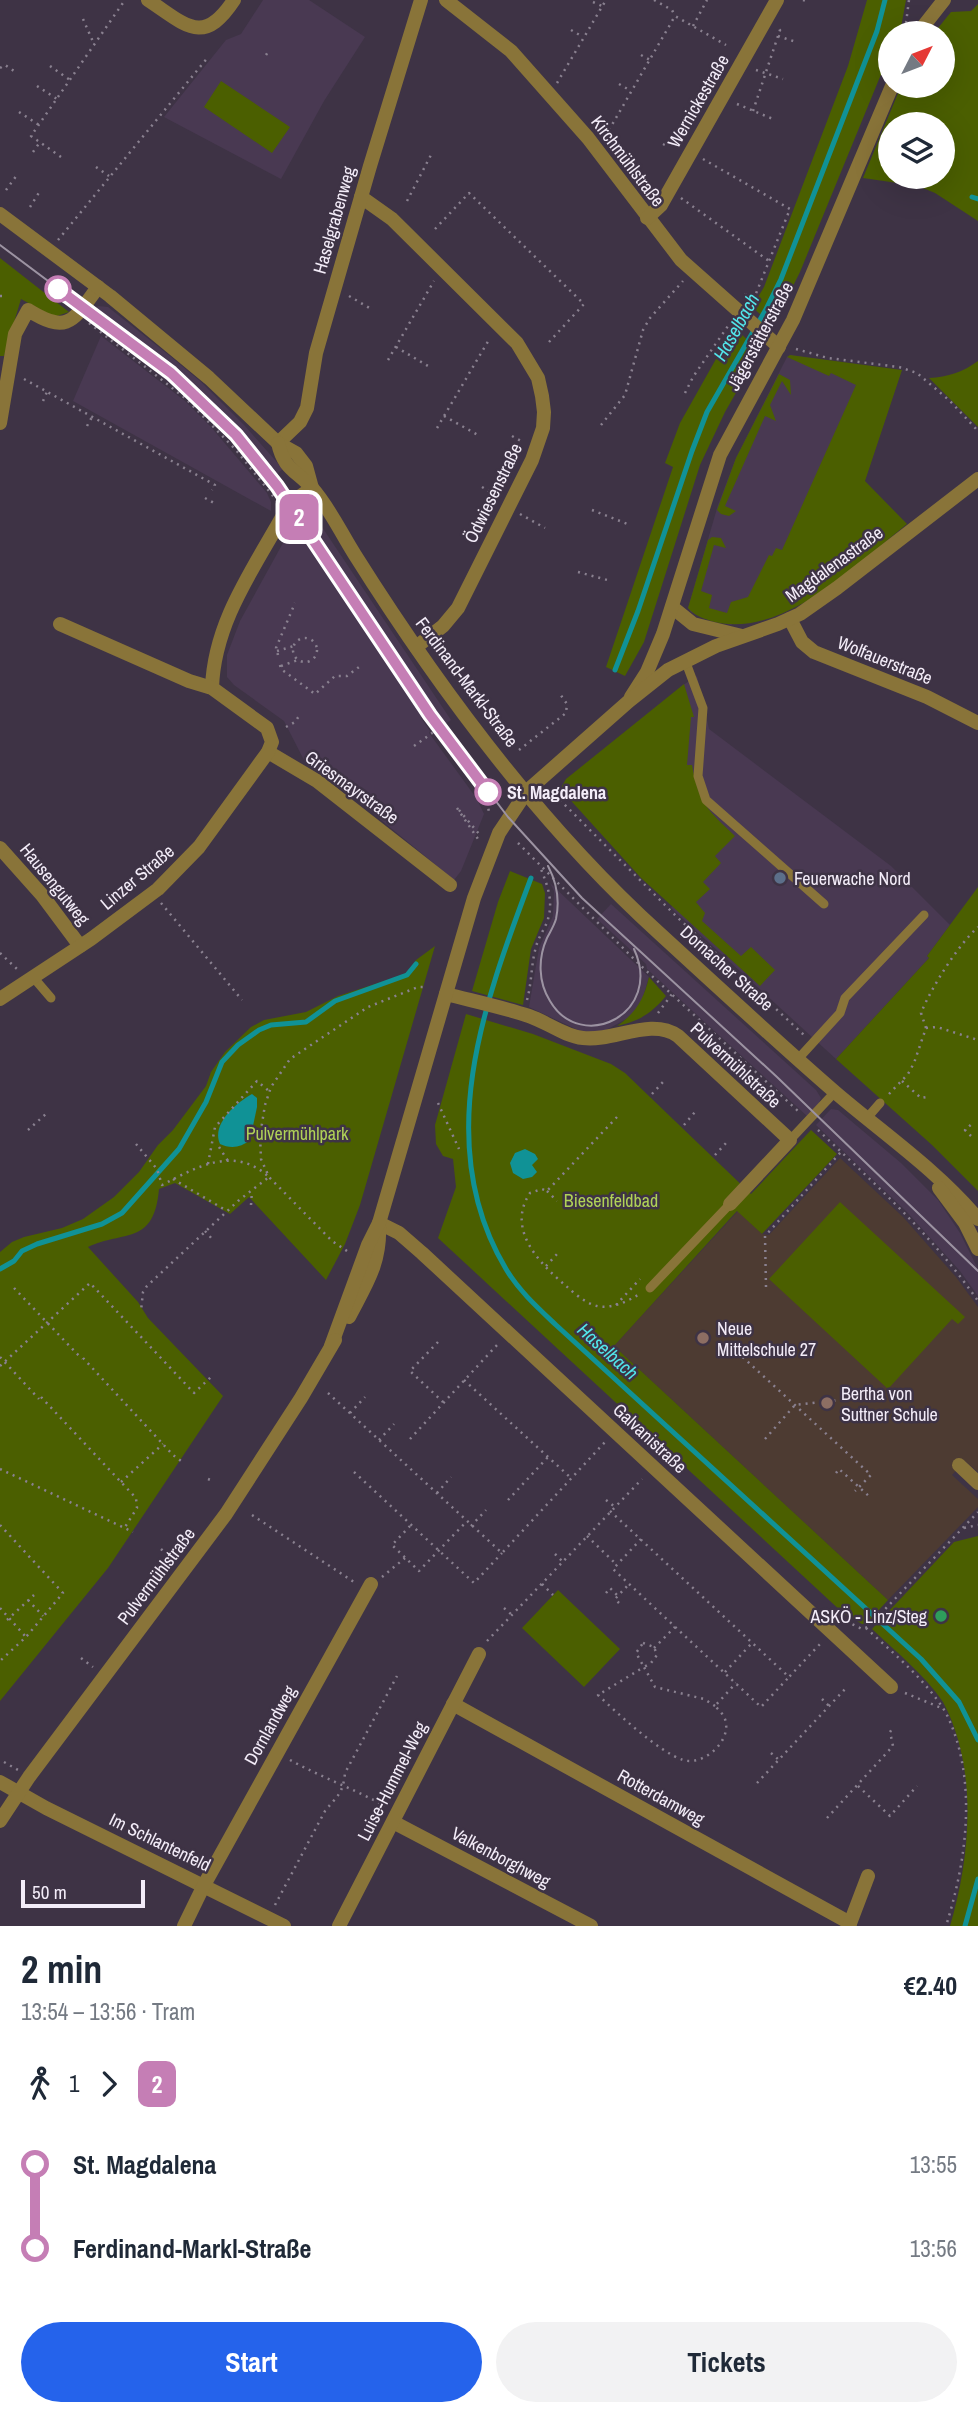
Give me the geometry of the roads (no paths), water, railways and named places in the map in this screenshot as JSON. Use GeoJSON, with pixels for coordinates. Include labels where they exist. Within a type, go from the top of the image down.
{"type":"FeatureCollection","features":[{"type":"Feature","properties":{"kind":"street"},"geometry":{"type":"LineString","coordinates":[[148,0],[181,22],[204,29],[222,18],[234,0]]}},
{"type":"Feature","properties":{"kind":"street","name":"Haselgrabenweg"},"geometry":{"type":"LineString","coordinates":[[278,443],[304,416],[316,353],[421,0]]}},
{"type":"Feature","properties":{"kind":"street","name":"Kirchmühlstraße"},"geometry":{"type":"LineString","coordinates":[[446,0],[511,51],[588,138],[681,260],[739,319],[785,346]]}},
{"type":"Feature","properties":{"kind":"street","name":"Wernickestraße"},"geometry":{"type":"LineString","coordinates":[[647,218],[661,205],[778,0]]}},
{"type":"Feature","properties":{"kind":"street"},"geometry":{"type":"LineString","coordinates":[[922,21],[944,0]]}},
{"type":"Feature","properties":{"kind":"street","name":"Jägerstätterstraße"},"geometry":{"type":"LineString","coordinates":[[527,791],[629,701],[647,672],[672,607],[720,455],[785,346],[887,98]]}},
{"type":"Feature","properties":{"kind":"street","name":"Ödwiesenstraße"},"geometry":{"type":"LineString","coordinates":[[361,197],[392,219],[517,343],[538,378],[544,412],[541,436],[529,467],[458,608],[443,626],[416,647]]}},
{"type":"Feature","properties":{"kind":"street","name":"Ferdinand-Markl-Straße"},"geometry":{"type":"LineString","coordinates":[[0,215],[98,287],[209,378],[278,443],[293,450],[302,460],[312,488],[416,647],[474,727],[527,791]]}},
{"type":"Feature","properties":{"kind":"street"},"geometry":{"type":"LineString","coordinates":[[0,423],[15,334],[28,310],[45,321],[65,323],[79,314],[98,287]]}},
{"type":"Feature","properties":{"kind":"street","name":"Magdalenastraße"},"geometry":{"type":"LineString","coordinates":[[629,701],[684,660],[790,620],[829,594],[978,480]]}},
{"type":"Feature","properties":{"kind":"street"},"geometry":{"type":"LineString","coordinates":[[212,688],[215,650],[229,612],[285,512],[295,500],[312,488]]}},
{"type":"Feature","properties":{"kind":"street"},"geometry":{"type":"LineString","coordinates":[[672,607],[693,624],[742,636]]}},
{"type":"Feature","properties":{"kind":"street","name":"Wolfauerstraße"},"geometry":{"type":"LineString","coordinates":[[790,620],[802,642],[814,652],[927,697],[978,723]]}},
{"type":"Feature","properties":{"kind":"street"},"geometry":{"type":"LineString","coordinates":[[60,624],[189,681],[212,688],[267,728],[272,742],[268,752]]}},
{"type":"Feature","properties":{"kind":"street","name":"Griesmayrstraße"},"geometry":{"type":"LineString","coordinates":[[268,752],[317,781],[450,885]]}},
{"type":"Feature","properties":{"kind":"street","name":"Linzer Straße"},"geometry":{"type":"LineString","coordinates":[[0,999],[26,974],[80,946],[128,912],[181,868],[268,752]]}},
{"type":"Feature","properties":{"kind":"street","name":"Pulvermühlstraße"},"geometry":{"type":"LineString","coordinates":[[0,1821],[212,1534],[301,1398],[331,1346],[368,1245],[379,1223],[482,874],[503,827],[527,791]]}},
{"type":"Feature","properties":{"kind":"street","name":"Dornacher Straße"},"geometry":{"type":"LineString","coordinates":[[527,791],[560,831],[639,914],[835,1092],[945,1184],[978,1219]]}},
{"type":"Feature","properties":{"kind":"street","name":"Hausengutweg"},"geometry":{"type":"LineString","coordinates":[[0,848],[42,895],[80,946]]}},
{"type":"Feature","properties":{"kind":"street","name":"Pulvermühlstraße"},"geometry":{"type":"LineString","coordinates":[[446,993],[536,1018],[581,1038],[598,1039],[647,1030],[673,1033],[790,1140]]}},
{"type":"Feature","properties":{"kind":"street"},"geometry":{"type":"LineString","coordinates":[[730,1204],[790,1140]]}},
{"type":"Feature","properties":{"kind":"street","name":"Dornacher Straße"},"geometry":{"type":"LineString","coordinates":[[916,1160],[957,1213],[978,1249]]}},
{"type":"Feature","properties":{"kind":"street","name":"Galvanistraße"},"geometry":{"type":"LineString","coordinates":[[379,1223],[399,1233],[422,1253],[891,1687]]}},
{"type":"Feature","properties":{"kind":"street"},"geometry":{"type":"LineString","coordinates":[[959,1465],[978,1483]]}},
{"type":"Feature","properties":{"kind":"street","name":"Dornlandweg"},"geometry":{"type":"LineString","coordinates":[[184,1926],[365,1585]]}},
{"type":"Feature","properties":{"kind":"street","name":"Luise-Hummel-Weg"},"geometry":{"type":"LineString","coordinates":[[339,1926],[479,1654]]}},
{"type":"Feature","properties":{"kind":"street","name":"Rotterdamweg"},"geometry":{"type":"LineString","coordinates":[[453,1704],[850,1924]]}},
{"type":"Feature","properties":{"kind":"street","name":"Im Schlantenfeld"},"geometry":{"type":"LineString","coordinates":[[0,1782],[46,1808],[284,1926]]}},
{"type":"Feature","properties":{"kind":"street","name":"Valkenborghweg"},"geometry":{"type":"LineString","coordinates":[[395,1817],[591,1926]]}},
{"type":"Feature","properties":{"kind":"street"},"geometry":{"type":"LineString","coordinates":[[850,1924],[868,1876]]}},
{"type":"Feature","properties":{"kind":"lane"},"geometry":{"type":"LineString","coordinates":[[684,660],[703,708],[698,776],[706,800],[824,904]]}},
{"type":"Feature","properties":{"kind":"lane"},"geometry":{"type":"LineString","coordinates":[[798,1059],[840,1013],[845,998],[924,915]]}},
{"type":"Feature","properties":{"kind":"lane"},"geometry":{"type":"LineString","coordinates":[[26,974],[51,998]]}},
{"type":"Feature","properties":{"kind":"lane"},"geometry":{"type":"LineString","coordinates":[[790,1140],[835,1092]]}},
{"type":"Feature","properties":{"kind":"lane"},"geometry":{"type":"LineString","coordinates":[[867,1118],[880,1103]]}},
{"type":"Feature","properties":{"kind":"lane"},"geometry":{"type":"LineString","coordinates":[[650,1288],[730,1204]]}},
{"type":"Feature","properties":{"kind":"waterway","name":"Haselbach"},"geometry":{"type":"LineString","coordinates":[[615,670],[707,412],[781,279],[877,31],[885,0]]}},
{"type":"Feature","properties":{"kind":"waterway"},"geometry":{"type":"LineString","coordinates":[[972,197],[978,199]]}},
{"type":"Feature","properties":{"kind":"waterway","name":"Haselbach"},"geometry":{"type":"LineString","coordinates":[[531,878],[497,974],[483,1024],[473,1073],[469,1123],[472,1173],[484,1221],[506,1269],[523,1292],[556,1325],[921,1659],[959,1702],[978,1740]]}},
{"type":"Feature","properties":{"kind":"waterway"},"geometry":{"type":"LineString","coordinates":[[0,1269],[14,1261],[22,1251],[37,1244],[102,1224],[122,1213],[179,1149],[206,1102],[222,1062],[238,1045],[271,1025],[306,1022],[335,1001],[407,975],[416,964]]}},
{"type":"Feature","properties":{"kind":"waterway","name":"Haselbach"},"geometry":{"type":"LineString","coordinates":[[965,1926],[978,1879]]}},
{"type":"Feature","properties":{"kind":"tram line"},"geometry":{"type":"LineString","coordinates":[[0,245],[171,373],[220,418],[277,486],[430,715],[508,817],[582,898],[777,1077],[978,1271]]}},
{"type":"Feature","properties":{"kind":"tram line","name":"2"},"geometry":{"type":"LineString","coordinates":[[58,289],[171,373],[236,435],[277,486],[430,715],[488,792]]}},
{"type":"Feature","properties":{"kind":"tram line"},"geometry":{"type":"LineString","coordinates":[[548,866],[556,885],[558,905],[556,919],[542,954],[541,978],[550,1001],[564,1017],[580,1024],[598,1025],[615,1019],[629,1008],[638,992],[640,972],[634,949]]}},
{"type":"Feature","properties":{"kind":"place","name":"St. Magdalena"},"geometry":{"type":"Point","coordinates":[488,792]}},
{"type":"Feature","properties":{"kind":"place","name":"Feuerwache Nord"},"geometry":{"type":"Point","coordinates":[780,878]}},
{"type":"Feature","properties":{"kind":"place","name":"Neue Mittelschule 27"},"geometry":{"type":"Point","coordinates":[703,1338]}},
{"type":"Feature","properties":{"kind":"place","name":"Bertha von Suttner Schule"},"geometry":{"type":"Point","coordinates":[827,1403]}},
{"type":"Feature","properties":{"kind":"place","name":"ASKÖ - Linz/Steg"},"geometry":{"type":"Point","coordinates":[941,1616]}},
{"type":"Feature","properties":{"kind":"park label","name":"Pulvermühlpark"},"geometry":{"type":"Point","coordinates":[297,1133]}},
{"type":"Feature","properties":{"kind":"park label","name":"Biesenfeldbad"},"geometry":{"type":"Point","coordinates":[611,1200]}}]}
